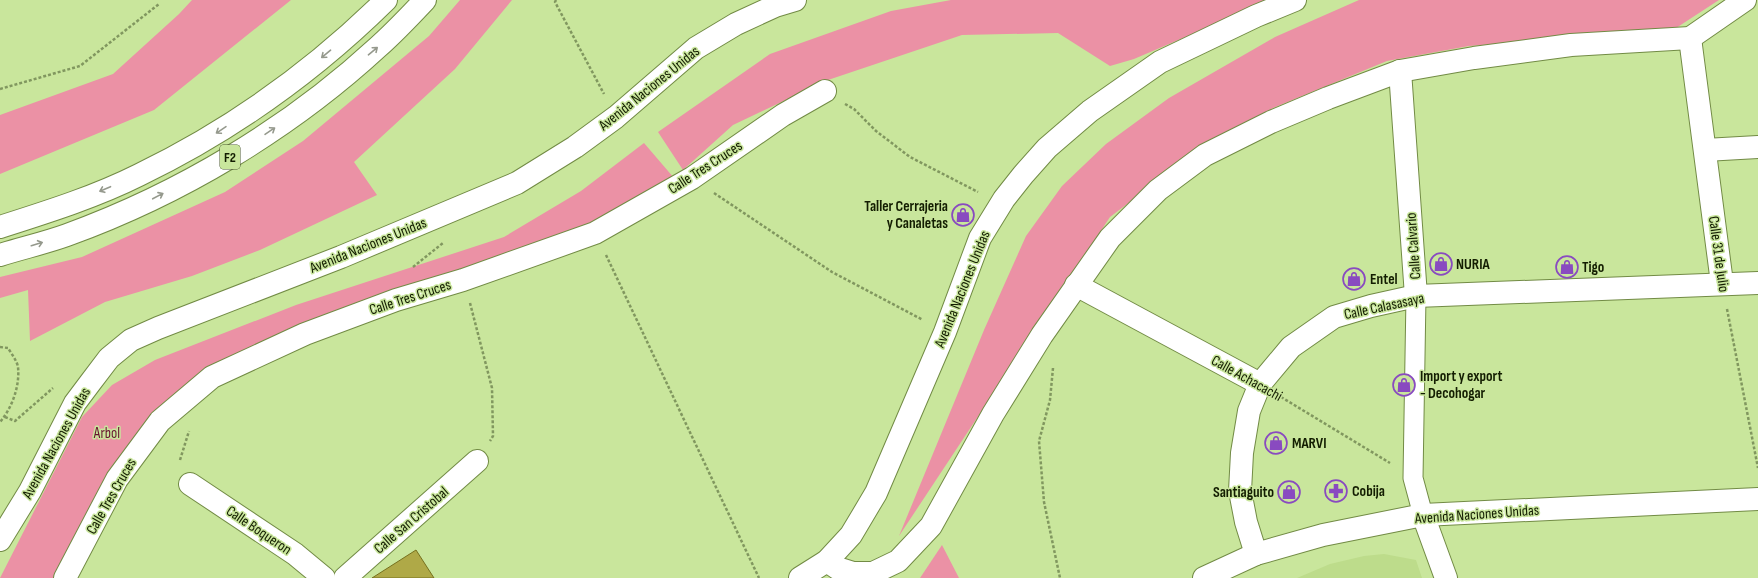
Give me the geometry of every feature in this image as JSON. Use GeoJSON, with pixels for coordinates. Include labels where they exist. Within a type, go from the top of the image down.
{"type":"FeatureCollection","features":[{"type":"Feature","properties":{"kind":"main road","name":"F2"},"geometry":{"type":"LineString","coordinates":[[0,227],[60,209],[139,175],[215,134],[291,83],[359,27],[386,0]]}},
{"type":"Feature","properties":{"kind":"main road","name":"F2"},"geometry":{"type":"LineString","coordinates":[[0,255],[67,235],[152,200],[235,154],[308,105],[378,47],[425,0]]}},
{"type":"Feature","properties":{"kind":"main road","name":"Avenida Naciones Unidas"},"geometry":{"type":"LineString","coordinates":[[0,540],[30,491],[75,403],[109,358],[131,340],[158,328],[341,258],[517,183],[575,147],[616,117],[696,48],[736,24],[775,6],[795,0]]}},
{"type":"Feature","properties":{"kind":"main road","name":"Avenida Naciones Unidas"},"geometry":{"type":"LineString","coordinates":[[800,578],[827,561],[851,535],[876,493],[945,332],[980,238],[1004,199],[1047,148],[1090,111],[1160,62],[1256,16],[1295,0]]}},
{"type":"Feature","properties":{"kind":"main road"},"geometry":{"type":"LineString","coordinates":[[827,561],[837,568],[852,573],[873,573],[898,562],[931,526],[993,414],[1042,335],[1110,238],[1158,190],[1205,155],[1271,122],[1328,98],[1400,71],[1474,58],[1571,45],[1690,38],[1746,0]]}},
{"type":"Feature","properties":{"kind":"main road","name":"Calle 31 de Julio"},"geometry":{"type":"LineString","coordinates":[[1690,38],[1722,283]]}},
{"type":"Feature","properties":{"kind":"main road","name":"Calle Calvario"},"geometry":{"type":"LineString","coordinates":[[1400,71],[1416,296]]}},
{"type":"Feature","properties":{"kind":"main road","name":"Calle Tres Cruces"},"geometry":{"type":"LineString","coordinates":[[65,578],[117,479],[160,421],[212,377],[305,334],[396,300],[464,280],[596,233],[692,178],[783,115],[824,91]]}},
{"type":"Feature","properties":{"kind":"main road"},"geometry":{"type":"LineString","coordinates":[[1705,150],[1758,147]]}},
{"type":"Feature","properties":{"kind":"main road","name":"Calle Calasasaya"},"geometry":{"type":"LineString","coordinates":[[1256,554],[1246,522],[1240,491],[1242,453],[1248,411],[1260,384],[1290,347],[1334,317],[1371,306],[1416,296],[1722,283],[1758,283]]}},
{"type":"Feature","properties":{"kind":"main road","name":"Calle Achacachi"},"geometry":{"type":"LineString","coordinates":[[1076,285],[1260,384]]}},
{"type":"Feature","properties":{"kind":"main road","name":"Calle San Cristobal"},"geometry":{"type":"LineString","coordinates":[[345,578],[478,461]]}},
{"type":"Feature","properties":{"kind":"main road","name":"Calle Boqueron"},"geometry":{"type":"LineString","coordinates":[[190,484],[295,554],[324,578]]}},
{"type":"Feature","properties":{"kind":"main road","name":"Avenida Naciones Unidas"},"geometry":{"type":"LineString","coordinates":[[1204,578],[1256,554],[1323,535],[1423,515],[1758,499]]}},
{"type":"Feature","properties":{"kind":"main road"},"geometry":{"type":"LineString","coordinates":[[1423,515],[1446,578]]}},
{"type":"Feature","properties":{"kind":"street","name":"Calle Calvario"},"geometry":{"type":"LineString","coordinates":[[1416,296],[1413,478],[1423,515]]}},
{"type":"Feature","properties":{"kind":"path"},"geometry":{"type":"LineString","coordinates":[[556,0],[555,2],[616,117]]}},
{"type":"Feature","properties":{"kind":"path"},"geometry":{"type":"LineString","coordinates":[[0,89],[80,66],[159,4]]}},
{"type":"Feature","properties":{"kind":"path"},"geometry":{"type":"LineString","coordinates":[[824,91],[854,109],[876,131],[910,157],[973,190],[1004,199]]}},
{"type":"Feature","properties":{"kind":"path"},"geometry":{"type":"LineString","coordinates":[[692,178],[832,272],[945,332]]}},
{"type":"Feature","properties":{"kind":"path"},"geometry":{"type":"LineString","coordinates":[[596,233],[759,578]]}},
{"type":"Feature","properties":{"kind":"path"},"geometry":{"type":"LineString","coordinates":[[464,280],[492,388],[493,436],[478,461]]}},
{"type":"Feature","properties":{"kind":"path","name":"Calle 31 de Julio"},"geometry":{"type":"LineString","coordinates":[[1722,283],[1758,468]]}},
{"type":"Feature","properties":{"kind":"path"},"geometry":{"type":"LineString","coordinates":[[1042,335],[1054,358],[1050,400],[1039,440],[1044,502],[1060,578]]}},
{"type":"Feature","properties":{"kind":"path"},"geometry":{"type":"LineString","coordinates":[[0,347],[8,348],[18,366],[16,391],[4,417],[0,422]]}},
{"type":"Feature","properties":{"kind":"path","name":"Calle Achacachi"},"geometry":{"type":"LineString","coordinates":[[1260,384],[1413,478]]}},
{"type":"Feature","properties":{"kind":"path"},"geometry":{"type":"LineString","coordinates":[[4,417],[15,421],[54,388],[75,403]]}},
{"type":"Feature","properties":{"kind":"path"},"geometry":{"type":"LineString","coordinates":[[186,399],[191,425],[180,461],[190,484]]}},
{"type":"Feature","properties":{"kind":"shaded area"},"geometry":{"type":"Polygon","coordinates":[[[1384,554],[1416,560],[1422,578],[1297,578],[1330,564],[1364,556],[1384,554]]]}},
{"type":"Feature","properties":{"kind":"green space"},"geometry":{"type":"Polygon","coordinates":[[[192,0],[291,0],[154,110],[0,174],[0,115],[113,74],[179,14],[192,0]]]}},
{"type":"Feature","properties":{"kind":"green space"},"geometry":{"type":"Polygon","coordinates":[[[460,0],[512,0],[455,69],[354,162],[377,195],[260,250],[192,276],[105,302],[30,341],[28,290],[0,298],[0,277],[82,257],[225,192],[303,141],[429,36],[460,0]]]}},
{"type":"Feature","properties":{"kind":"green space"},"geometry":{"type":"Polygon","coordinates":[[[951,0],[1272,0],[1134,59],[1110,66],[1058,33],[962,35],[828,80],[733,125],[683,170],[658,132],[770,54],[891,11],[951,0]]]}},
{"type":"Feature","properties":{"kind":"green space"},"geometry":{"type":"Polygon","coordinates":[[[1359,0],[1719,0],[1673,30],[1469,46],[1387,61],[1273,108],[1177,166],[1110,217],[899,536],[984,330],[1026,236],[1062,186],[1106,144],[1169,98],[1275,37],[1359,0]]]}},
{"type":"Feature","properties":{"kind":"green space","name":"Arbol"},"geometry":{"type":"Polygon","coordinates":[[[644,143],[680,185],[530,267],[309,340],[185,399],[61,578],[0,578],[82,417],[112,385],[155,360],[296,305],[504,237],[581,191],[644,143]]]}},
{"type":"Feature","properties":{"kind":"green space"},"geometry":{"type":"Polygon","coordinates":[[[942,545],[959,578],[920,578],[942,545]]]}},
{"type":"Feature","properties":{"kind":"building"},"geometry":{"type":"Polygon","coordinates":[[[416,550],[434,578],[372,578],[416,550]]]}},
{"type":"Feature","properties":{"kind":"place","name":"Taller Cerrajeria y Canaletas"},"geometry":{"type":"Point","coordinates":[963,215]}},
{"type":"Feature","properties":{"kind":"place","name":"NURIA"},"geometry":{"type":"Point","coordinates":[1441,264]}},
{"type":"Feature","properties":{"kind":"place","name":"Tigo"},"geometry":{"type":"Point","coordinates":[1567,267]}},
{"type":"Feature","properties":{"kind":"place","name":"Entel"},"geometry":{"type":"Point","coordinates":[1354,279]}},
{"type":"Feature","properties":{"kind":"place","name":"Import y export - Decohogar"},"geometry":{"type":"Point","coordinates":[1404,385]}},
{"type":"Feature","properties":{"kind":"place","name":"MARVI"},"geometry":{"type":"Point","coordinates":[1276,443]}},
{"type":"Feature","properties":{"kind":"place","name":"Cobija"},"geometry":{"type":"Point","coordinates":[1336,491]}},
{"type":"Feature","properties":{"kind":"place","name":"Santiaguito"},"geometry":{"type":"Point","coordinates":[1289,492]}}]}
